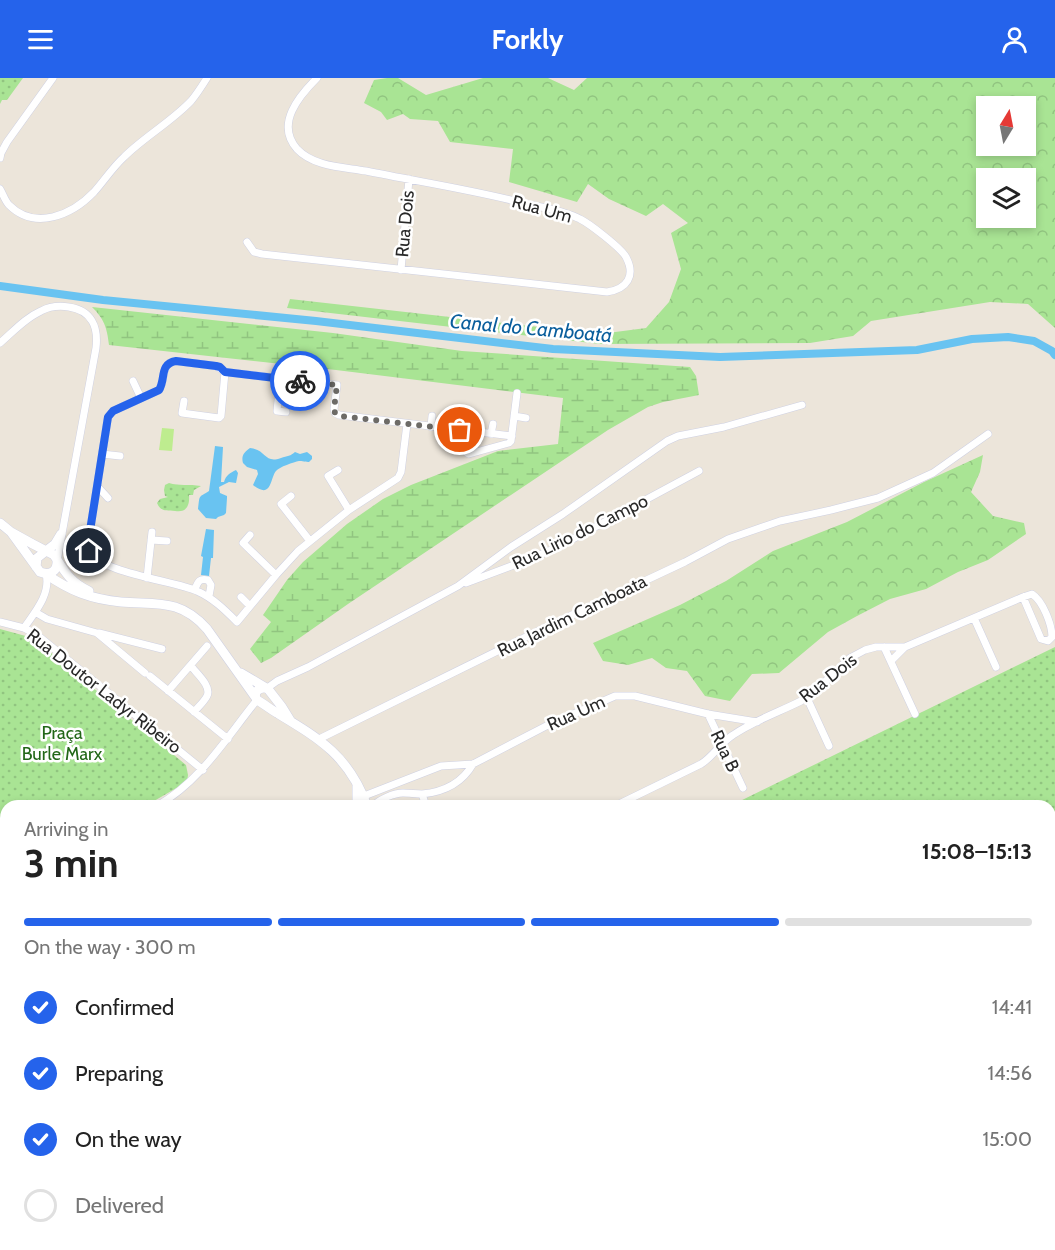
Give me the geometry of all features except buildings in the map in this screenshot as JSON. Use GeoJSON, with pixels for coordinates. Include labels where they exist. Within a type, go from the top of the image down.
{"type":"FeatureCollection","features":[{"type":"Feature","properties":{"kind":"street"},"geometry":{"type":"LineString","coordinates":[[0,158],[7,142],[53,78]]}},
{"type":"Feature","properties":{"kind":"street"},"geometry":{"type":"LineString","coordinates":[[0,189],[7,203],[20,214],[39,220],[70,211],[94,192],[123,157],[192,100],[207,78]]}},
{"type":"Feature","properties":{"kind":"street","name":"Rua Um"},"geometry":{"type":"LineString","coordinates":[[247,242],[254,252],[262,254],[607,292],[617,291],[626,284],[631,275],[623,252],[579,218],[517,201],[316,161],[305,156],[291,139],[290,118],[299,96],[317,78]]}},
{"type":"Feature","properties":{"kind":"street","name":"Rua Dois"},"geometry":{"type":"LineString","coordinates":[[401,270],[409,179]]}},
{"type":"Feature","properties":{"kind":"street"},"geometry":{"type":"LineString","coordinates":[[0,343],[26,320],[43,309],[60,306],[86,314],[92,320],[97,338],[57,561],[55,570],[46,574]]}},
{"type":"Feature","properties":{"kind":"street"},"geometry":{"type":"LineString","coordinates":[[407,424],[398,478],[349,510],[298,551],[237,622],[208,596],[195,589],[119,570],[93,557],[89,551],[89,537],[108,417],[113,411],[159,390],[162,387],[165,368],[170,362],[216,366],[225,372],[337,385],[334,409],[339,416],[368,415],[407,424],[512,436]]}},
{"type":"Feature","properties":{"kind":"street"},"geometry":{"type":"LineString","coordinates":[[184,401],[182,413],[221,416],[225,372]]}},
{"type":"Feature","properties":{"kind":"street"},"geometry":{"type":"LineString","coordinates":[[280,379],[277,411],[286,412]]}},
{"type":"Feature","properties":{"kind":"street"},"geometry":{"type":"LineString","coordinates":[[133,381],[141,398]]}},
{"type":"Feature","properties":{"kind":"street"},"geometry":{"type":"LineString","coordinates":[[460,430],[469,454],[509,443],[512,436],[517,393]]}},
{"type":"Feature","properties":{"kind":"street","name":"Rua Lirio do Campo"},"geometry":{"type":"LineString","coordinates":[[458,586],[511,547],[563,514],[667,441],[678,436],[724,427],[802,405]]}},
{"type":"Feature","properties":{"kind":"street"},"geometry":{"type":"LineString","coordinates":[[431,427],[432,416]]}},
{"type":"Feature","properties":{"kind":"street"},"geometry":{"type":"LineString","coordinates":[[514,416],[526,418]]}},
{"type":"Feature","properties":{"kind":"street"},"geometry":{"type":"LineString","coordinates":[[491,434],[492,423]]}},
{"type":"Feature","properties":{"kind":"street","name":"Rua Jardim Camboata"},"geometry":{"type":"LineString","coordinates":[[319,739],[568,616],[685,562],[728,538],[780,521],[878,498],[933,473],[988,434]]}},
{"type":"Feature","properties":{"kind":"street"},"geometry":{"type":"LineString","coordinates":[[102,454],[120,456]]}},
{"type":"Feature","properties":{"kind":"street"},"geometry":{"type":"LineString","coordinates":[[338,470],[328,476],[349,510]]}},
{"type":"Feature","properties":{"kind":"street","name":"Rua Lirio do Campo"},"geometry":{"type":"LineString","coordinates":[[267,690],[277,681],[308,667],[458,586],[558,547],[699,471]]}},
{"type":"Feature","properties":{"kind":"street"},"geometry":{"type":"LineString","coordinates":[[97,486],[108,498]]}},
{"type":"Feature","properties":{"kind":"street"},"geometry":{"type":"LineString","coordinates":[[291,496],[282,504],[310,541]]}},
{"type":"Feature","properties":{"kind":"street"},"geometry":{"type":"LineString","coordinates":[[0,523],[11,532],[54,555],[68,578],[102,598]]}},
{"type":"Feature","properties":{"kind":"street"},"geometry":{"type":"LineString","coordinates":[[11,532],[40,572],[62,586],[102,598],[132,603],[158,603],[179,608],[201,622],[258,700],[319,739],[339,756],[366,800]]}},
{"type":"Feature","properties":{"kind":"street"},"geometry":{"type":"LineString","coordinates":[[36,567],[37,558],[55,544],[61,534]]}},
{"type":"Feature","properties":{"kind":"street"},"geometry":{"type":"LineString","coordinates":[[249,535],[243,543],[276,575]]}},
{"type":"Feature","properties":{"kind":"street"},"geometry":{"type":"LineString","coordinates":[[147,578],[152,536],[167,542]]}},
{"type":"Feature","properties":{"kind":"street"},"geometry":{"type":"LineString","coordinates":[[24,628],[43,598],[48,581],[46,574]]}},
{"type":"Feature","properties":{"kind":"street"},"geometry":{"type":"LineString","coordinates":[[195,589],[200,580],[208,580],[211,585],[208,596]]}},
{"type":"Feature","properties":{"kind":"street"},"geometry":{"type":"LineString","coordinates":[[1032,594],[1038,598],[1051,626],[1052,637],[1048,641],[1041,639],[1023,597],[1032,594]]}},
{"type":"Feature","properties":{"kind":"street"},"geometry":{"type":"LineString","coordinates":[[241,597],[250,606]]}},
{"type":"Feature","properties":{"kind":"street","name":"Rua Dois"},"geometry":{"type":"LineString","coordinates":[[627,800],[701,764],[733,734],[807,698],[850,658],[865,650],[905,647],[1023,597]]}},
{"type":"Feature","properties":{"kind":"street"},"geometry":{"type":"LineString","coordinates":[[35,612],[47,619],[162,649]]}},
{"type":"Feature","properties":{"kind":"street"},"geometry":{"type":"LineString","coordinates":[[974,618],[996,667]]}},
{"type":"Feature","properties":{"kind":"street","name":"Rua Doutor Ladyr Ribeiro"},"geometry":{"type":"LineString","coordinates":[[0,622],[24,628],[36,634],[203,770]]}},
{"type":"Feature","properties":{"kind":"street"},"geometry":{"type":"LineString","coordinates":[[97,633],[228,739]]}},
{"type":"Feature","properties":{"kind":"street"},"geometry":{"type":"LineString","coordinates":[[168,691],[207,646]]}},
{"type":"Feature","properties":{"kind":"street"},"geometry":{"type":"LineString","coordinates":[[884,647],[915,714]]}},
{"type":"Feature","properties":{"kind":"street"},"geometry":{"type":"LineString","coordinates":[[891,661],[905,647]]}},
{"type":"Feature","properties":{"kind":"street"},"geometry":{"type":"LineString","coordinates":[[191,666],[208,691],[194,712]]}},
{"type":"Feature","properties":{"kind":"street"},"geometry":{"type":"LineString","coordinates":[[239,672],[267,690],[290,720]]}},
{"type":"Feature","properties":{"kind":"street"},"geometry":{"type":"LineString","coordinates":[[258,700],[256,691],[260,688],[267,690]]}},
{"type":"Feature","properties":{"kind":"street","name":"Rua Um"},"geometry":{"type":"LineString","coordinates":[[368,800],[441,766],[473,764],[548,725],[615,696],[635,696],[708,714],[757,722]]}},
{"type":"Feature","properties":{"kind":"street"},"geometry":{"type":"LineString","coordinates":[[807,698],[829,746]]}},
{"type":"Feature","properties":{"kind":"street"},"geometry":{"type":"LineString","coordinates":[[166,800],[184,788],[203,770],[258,700]]}},
{"type":"Feature","properties":{"kind":"street","name":"Rua B"},"geometry":{"type":"LineString","coordinates":[[708,714],[743,788]]}},
{"type":"Feature","properties":{"kind":"street","name":"Rua Um"},"geometry":{"type":"LineString","coordinates":[[383,800],[401,793],[422,794],[439,790],[464,777],[473,764]]}},
{"type":"Feature","properties":{"kind":"street"},"geometry":{"type":"LineString","coordinates":[[356,781],[357,800]]}},
{"type":"Feature","properties":{"kind":"street"},"geometry":{"type":"LineString","coordinates":[[422,794],[424,800]]}},
{"type":"Feature","properties":{"kind":"green space"},"geometry":{"type":"Polygon","coordinates":[[[0,78],[23,78],[7,100],[2,100],[0,104],[0,78]]]}},
{"type":"Feature","properties":{"kind":"green space"},"geometry":{"type":"Polygon","coordinates":[[[387,78],[398,78],[426,95],[483,78],[548,78],[574,90],[587,78],[1055,78],[1055,328],[1028,304],[990,302],[871,321],[853,336],[810,343],[600,344],[287,308],[290,299],[600,334],[646,328],[669,302],[681,269],[671,233],[688,223],[663,204],[646,216],[609,199],[588,184],[577,202],[509,182],[513,149],[450,142],[438,121],[410,119],[403,114],[387,120],[381,112],[364,103],[374,80],[387,78]]]}},
{"type":"Feature","properties":{"kind":"green space"},"geometry":{"type":"Polygon","coordinates":[[[92,307],[333,333],[462,351],[690,367],[696,376],[699,395],[648,407],[608,430],[261,663],[250,649],[271,622],[263,615],[287,580],[303,562],[347,524],[383,499],[411,485],[498,451],[558,444],[563,398],[109,345],[104,324],[92,307]]]}},
{"type":"Feature","properties":{"kind":"green space"},"geometry":{"type":"Polygon","coordinates":[[[162,428],[174,429],[172,451],[159,450],[162,428]]]}},
{"type":"Feature","properties":{"kind":"green space"},"geometry":{"type":"Polygon","coordinates":[[[983,455],[980,472],[971,492],[993,516],[1024,523],[1026,534],[988,560],[958,572],[926,589],[890,599],[828,632],[779,673],[752,674],[730,701],[705,696],[687,671],[666,668],[652,658],[628,665],[603,661],[593,643],[680,605],[726,581],[773,551],[847,522],[924,482],[983,455]]]}},
{"type":"Feature","properties":{"kind":"green space"},"geometry":{"type":"Polygon","coordinates":[[[169,483],[201,486],[194,490],[193,495],[189,495],[189,502],[185,510],[166,510],[160,508],[157,503],[160,499],[168,497],[165,496],[164,490],[165,485],[169,483]]]}},
{"type":"Feature","properties":{"kind":"green space","name":"Praça Burle Marx"},"geometry":{"type":"Polygon","coordinates":[[[0,629],[33,638],[186,765],[188,775],[187,782],[156,800],[0,800],[0,629]]]}},
{"type":"Feature","properties":{"kind":"green space"},"geometry":{"type":"Polygon","coordinates":[[[1055,647],[1055,800],[742,800],[1055,647]]]}},
{"type":"Feature","properties":{"kind":"water"},"geometry":{"type":"Polygon","coordinates":[[[215,446],[223,447],[221,482],[224,482],[227,476],[234,471],[238,473],[236,483],[229,482],[219,487],[220,493],[227,496],[226,513],[216,519],[206,518],[198,509],[200,497],[209,491],[215,446]]]}},
{"type":"Feature","properties":{"kind":"water"},"geometry":{"type":"Polygon","coordinates":[[[250,448],[260,451],[271,459],[289,456],[295,452],[300,454],[307,452],[312,459],[309,462],[294,462],[278,469],[267,489],[264,490],[253,485],[258,474],[257,470],[243,463],[242,458],[250,448]]]}},
{"type":"Feature","properties":{"kind":"water"},"geometry":{"type":"Polygon","coordinates":[[[206,529],[214,530],[213,558],[211,558],[209,576],[201,575],[203,557],[201,556],[206,529]]]}},
{"type":"Feature","properties":{"kind":"waterway","name":"Canal do Camboatá"},"geometry":{"type":"LineString","coordinates":[[0,286],[103,300],[316,321],[553,349],[720,357],[917,350],[972,339],[1008,337],[1034,341],[1055,355]]}},
{"type":"Feature","properties":{"kind":"way so far"},"geometry":{"type":"LineString","coordinates":[[300,381],[337,385],[334,409],[339,416],[460,430]]}},
{"type":"Feature","properties":{"kind":"route"},"geometry":{"type":"LineString","coordinates":[[89,551],[89,537],[108,417],[113,411],[159,390],[163,384],[165,368],[170,362],[216,366],[225,372],[300,381]]}}]}
